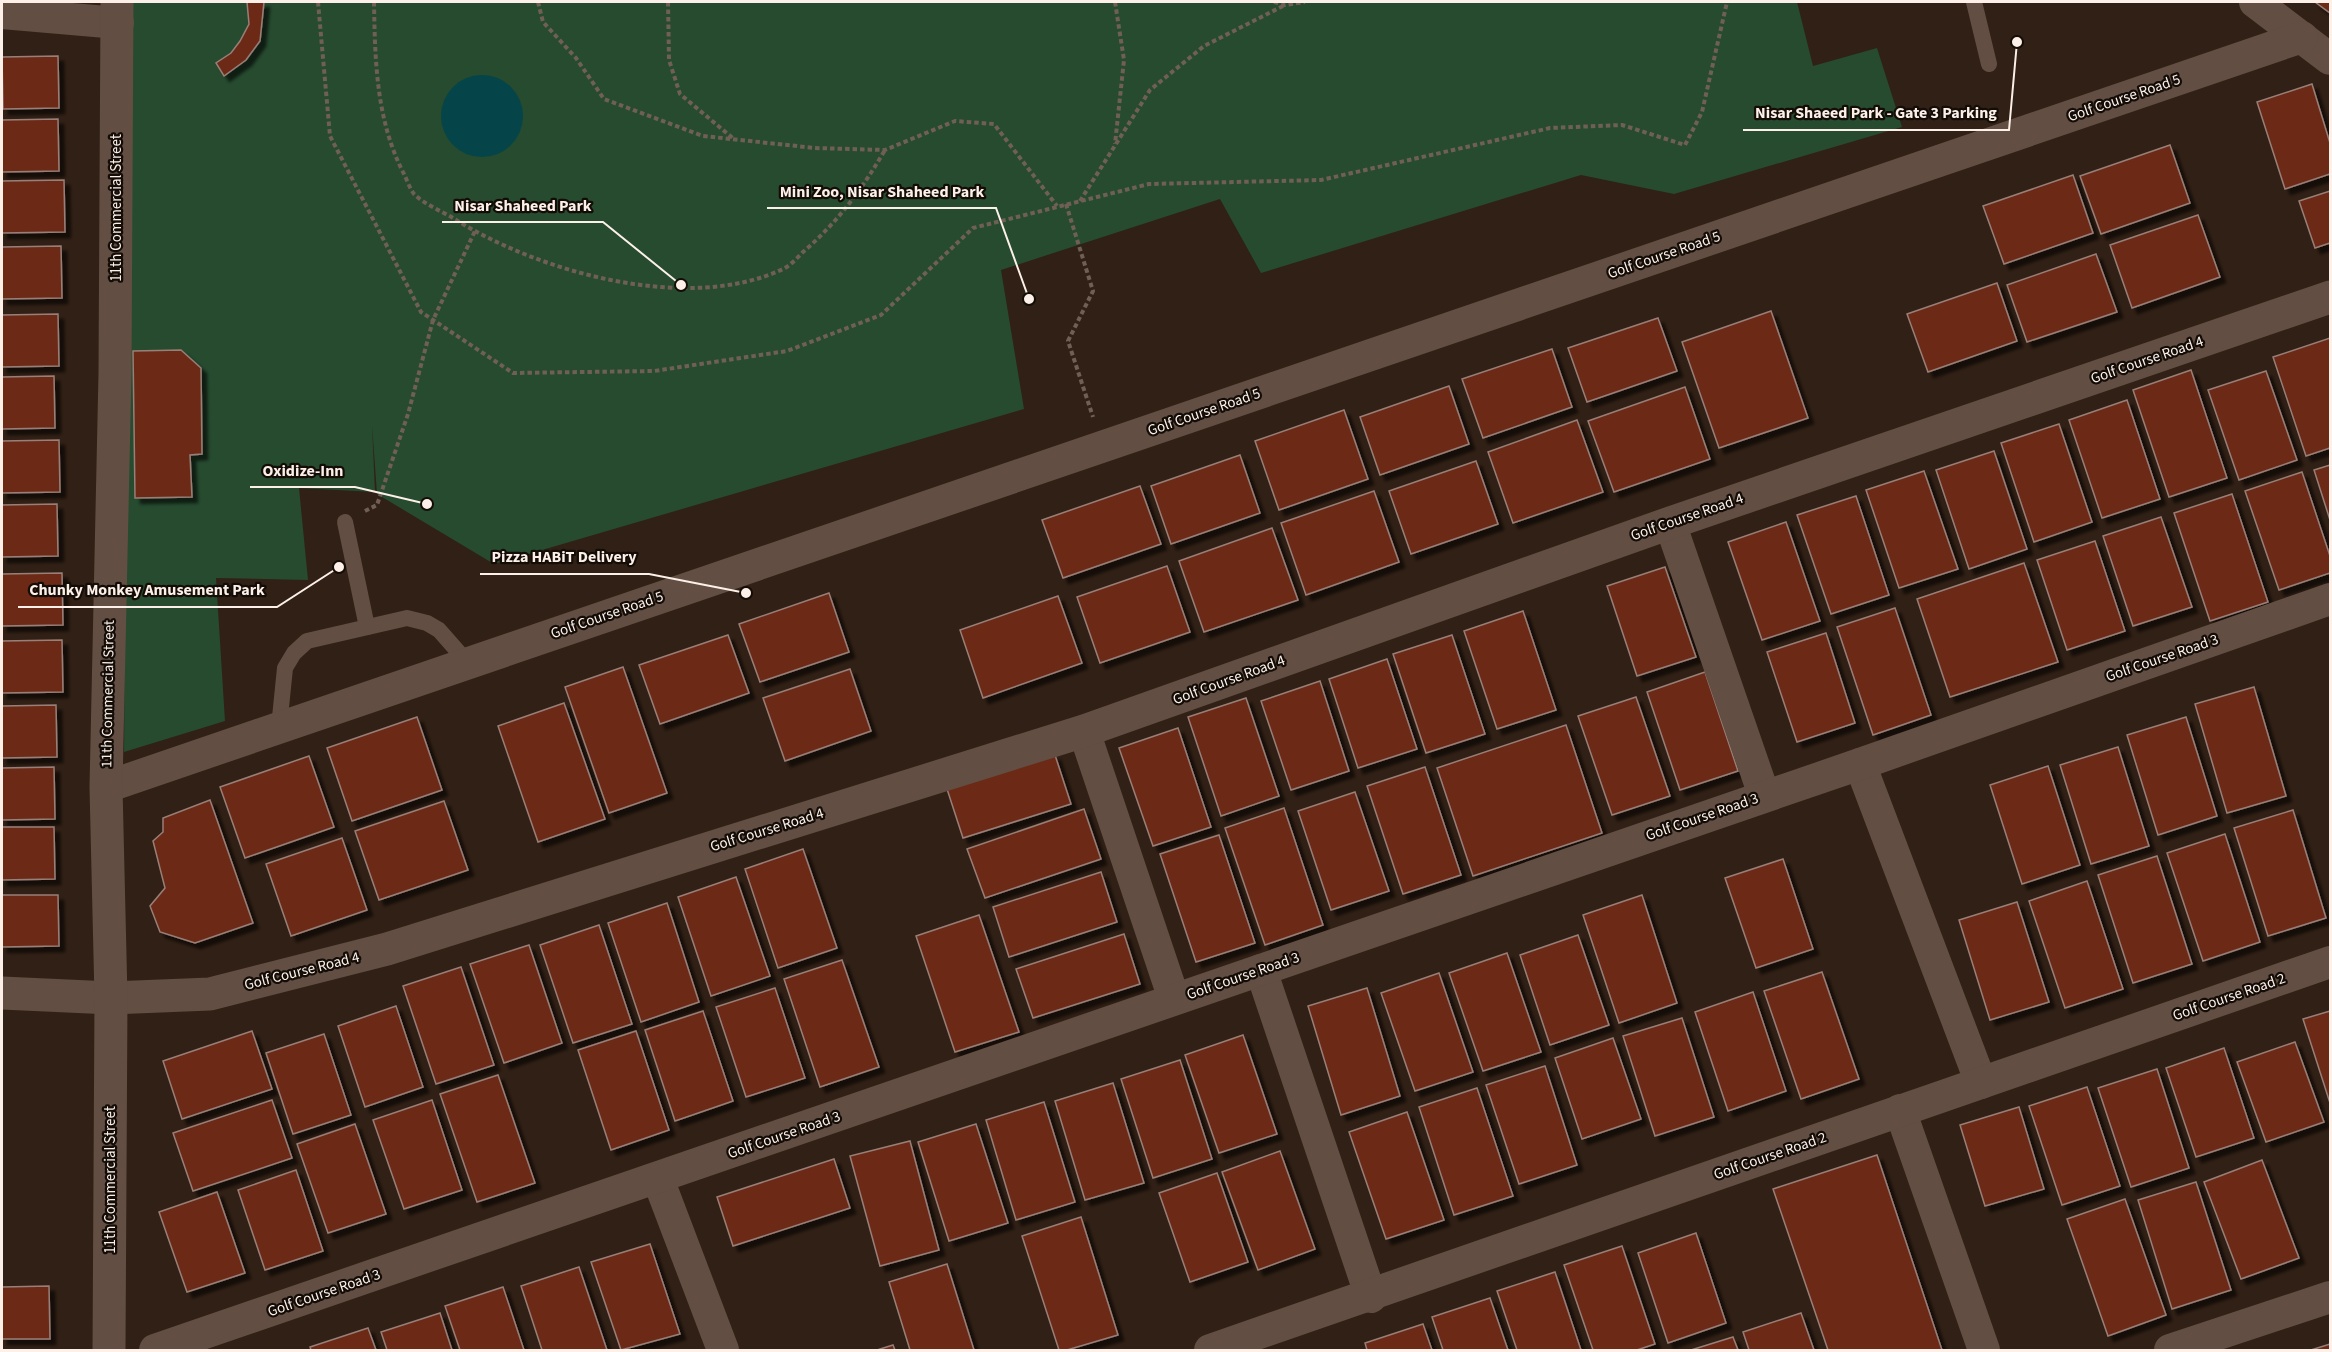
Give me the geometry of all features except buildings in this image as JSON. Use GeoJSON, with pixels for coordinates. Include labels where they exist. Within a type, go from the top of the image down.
{"type":"FeatureCollection","features":[{"type":"Feature","properties":{"kind":"street"},"geometry":{"type":"LineString","coordinates":[[2255,2],[2331,59]]}},
{"type":"Feature","properties":{"kind":"street"},"geometry":{"type":"LineString","coordinates":[[2,13],[117,12]]}},
{"type":"Feature","properties":{"kind":"street","name":"11th Commercial Street"},"geometry":{"type":"LineString","coordinates":[[109,1350],[111,998],[106,787],[115,385],[117,12]]}},
{"type":"Feature","properties":{"kind":"street","name":"Golf Course Road 5"},"geometry":{"type":"LineString","coordinates":[[106,787],[2302,37]]}},
{"type":"Feature","properties":{"kind":"street","name":"Golf Course Road 4"},"geometry":{"type":"LineString","coordinates":[[2,993],[111,998],[210,994],[387,949],[1084,731],[1670,523],[2331,297]]}},
{"type":"Feature","properties":{"kind":"street"},"geometry":{"type":"LineString","coordinates":[[1670,523],[1764,795]]}},
{"type":"Feature","properties":{"kind":"street","name":"Golf Course Road 3"},"geometry":{"type":"LineString","coordinates":[[155,1350],[658,1179],[2331,599]]}},
{"type":"Feature","properties":{"kind":"street"},"geometry":{"type":"LineString","coordinates":[[1084,731],[1174,999]]}},
{"type":"Feature","properties":{"kind":"street"},"geometry":{"type":"LineString","coordinates":[[1860,764],[1981,1083]]}},
{"type":"Feature","properties":{"kind":"street","name":"Golf Course Road 2"},"geometry":{"type":"LineString","coordinates":[[1210,1350],[1371,1297],[1900,1110],[2331,962]]}},
{"type":"Feature","properties":{"kind":"street"},"geometry":{"type":"LineString","coordinates":[[1261,970],[1371,1297]]}},
{"type":"Feature","properties":{"kind":"street"},"geometry":{"type":"LineString","coordinates":[[1900,1110],[1984,1350]]}},
{"type":"Feature","properties":{"kind":"street"},"geometry":{"type":"LineString","coordinates":[[658,1179],[723,1350]]}},
{"type":"Feature","properties":{"kind":"street"},"geometry":{"type":"LineString","coordinates":[[2170,1350],[2331,1297]]}},
{"type":"Feature","properties":{"kind":"lane"},"geometry":{"type":"LineString","coordinates":[[1974,2],[1989,64]]}},
{"type":"Feature","properties":{"kind":"lane"},"geometry":{"type":"LineString","coordinates":[[345,522],[367,627]]}},
{"type":"Feature","properties":{"kind":"lane"},"geometry":{"type":"LineString","coordinates":[[279,727],[285,668],[294,652],[307,641],[407,618],[427,623],[439,630],[468,663]]}},
{"type":"Feature","properties":{"kind":"path"},"geometry":{"type":"LineString","coordinates":[[318,2],[330,136],[421,312],[513,373],[654,371],[787,351],[880,315],[973,228],[1149,184],[1321,180],[1550,128],[1622,124],[1685,145],[1702,112],[1727,2]]}},
{"type":"Feature","properties":{"kind":"path"},"geometry":{"type":"LineString","coordinates":[[374,2],[376,77],[391,148],[414,194],[513,251],[574,272],[650,286],[727,287],[784,269],[832,226],[862,189],[885,150]]}},
{"type":"Feature","properties":{"kind":"path"},"geometry":{"type":"LineString","coordinates":[[538,2],[543,22],[576,58],[604,99],[703,136],[815,148],[885,150],[955,121],[994,124],[1057,206]]}},
{"type":"Feature","properties":{"kind":"path"},"geometry":{"type":"LineString","coordinates":[[668,2],[669,60],[680,94],[735,140]]}},
{"type":"Feature","properties":{"kind":"path"},"geometry":{"type":"LineString","coordinates":[[1115,2],[1124,60],[1115,145]]}},
{"type":"Feature","properties":{"kind":"path"},"geometry":{"type":"LineString","coordinates":[[1274,2],[1285,5]]}},
{"type":"Feature","properties":{"kind":"path"},"geometry":{"type":"LineString","coordinates":[[1080,201],[1150,90],[1204,46],[1285,5],[1305,2]]}},
{"type":"Feature","properties":{"kind":"path"},"geometry":{"type":"LineString","coordinates":[[1066,204],[1094,291],[1068,341],[1103,446]]}},
{"type":"Feature","properties":{"kind":"path"},"geometry":{"type":"LineString","coordinates":[[345,522],[377,505],[408,414],[433,320],[475,231]]}},
{"type":"Feature","properties":{"kind":"green space"},"geometry":{"type":"Polygon","coordinates":[[[129,2],[1797,2],[1813,66],[1877,48],[1902,127],[1674,194],[1581,175],[1261,273],[1220,199],[1001,270],[1024,409],[494,564],[377,494],[372,425],[375,492],[299,488],[308,580],[216,578],[225,721],[124,752],[129,2]]]}},
{"type":"Feature","properties":{"kind":"water"},"geometry":{"type":"Polygon","coordinates":[[[482,75],[498,79],[511,87],[519,100],[523,116],[519,132],[511,145],[498,153],[482,157],[466,153],[453,145],[445,132],[441,116],[445,100],[453,87],[466,79],[482,75]]]}},
{"type":"Feature","properties":{"kind":"place","name":"Nisar Shaeed Park - Gate 3 Parking"},"geometry":{"type":"Point","coordinates":[2017,42]}},
{"type":"Feature","properties":{"kind":"place","name":"Nisar Shaheed Park"},"geometry":{"type":"Point","coordinates":[681,285]}},
{"type":"Feature","properties":{"kind":"place","name":"Mini Zoo, Nisar Shaheed Park"},"geometry":{"type":"Point","coordinates":[1029,299]}},
{"type":"Feature","properties":{"kind":"place","name":"Oxidize-Inn"},"geometry":{"type":"Point","coordinates":[427,504]}},
{"type":"Feature","properties":{"kind":"place","name":"Chunky Monkey Amusement Park"},"geometry":{"type":"Point","coordinates":[339,567]}},
{"type":"Feature","properties":{"kind":"place","name":"Pizza HABiT Delivery"},"geometry":{"type":"Point","coordinates":[746,593]}}]}
